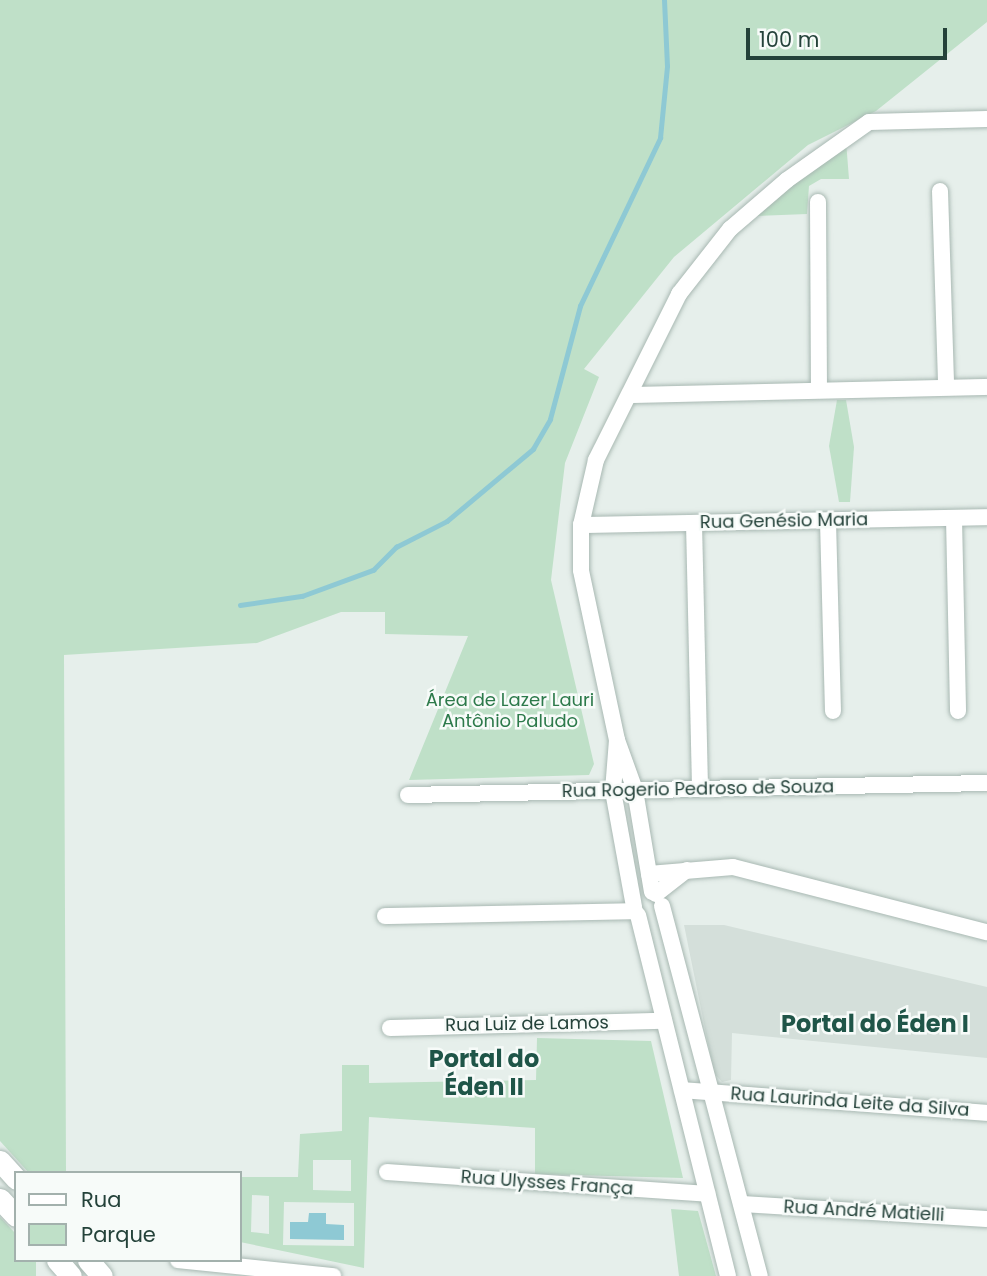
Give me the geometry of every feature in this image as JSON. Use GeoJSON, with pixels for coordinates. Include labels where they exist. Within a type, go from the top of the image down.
{"type":"FeatureCollection","features":[{"type":"Feature","properties":{"kind":"main road"},"geometry":{"type":"LineString","coordinates":[[0,1161],[14,1177]]}},
{"type":"Feature","properties":{"kind":"main road"},"geometry":{"type":"LineString","coordinates":[[0,1199],[14,1214]]}},
{"type":"Feature","properties":{"kind":"main road"},"geometry":{"type":"LineString","coordinates":[[59,1262],[71,1276]]}},
{"type":"Feature","properties":{"kind":"street"},"geometry":{"type":"LineString","coordinates":[[760,1276],[713,1092],[649,874],[635,790],[617,740],[581,570],[581,525],[596,460],[640,378],[679,294],[730,229],[848,131],[869,121],[987,119]]}},
{"type":"Feature","properties":{"kind":"street"},"geometry":{"type":"LineString","coordinates":[[940,191],[946,387]]}},
{"type":"Feature","properties":{"kind":"street"},"geometry":{"type":"LineString","coordinates":[[818,202],[819,390]]}},
{"type":"Feature","properties":{"kind":"street"},"geometry":{"type":"LineString","coordinates":[[640,378],[669,395]]}},
{"type":"Feature","properties":{"kind":"street"},"geometry":{"type":"LineString","coordinates":[[630,395],[987,387]]}},
{"type":"Feature","properties":{"kind":"street","name":"Rua Genésio Maria"},"geometry":{"type":"LineString","coordinates":[[581,525],[987,517]]}},
{"type":"Feature","properties":{"kind":"street"},"geometry":{"type":"LineString","coordinates":[[954,518],[958,711]]}},
{"type":"Feature","properties":{"kind":"street"},"geometry":{"type":"LineString","coordinates":[[828,521],[834,711]]}},
{"type":"Feature","properties":{"kind":"street"},"geometry":{"type":"LineString","coordinates":[[694,523],[700,789]]}},
{"type":"Feature","properties":{"kind":"street"},"geometry":{"type":"LineString","coordinates":[[617,740],[613,791],[636,911],[728,1276]]}},
{"type":"Feature","properties":{"kind":"street","name":"Rua Rogerio Pedroso de Souza"},"geometry":{"type":"LineString","coordinates":[[408,795],[987,783]]}},
{"type":"Feature","properties":{"kind":"street"},"geometry":{"type":"LineString","coordinates":[[649,874],[733,867],[987,932]]}},
{"type":"Feature","properties":{"kind":"street"},"geometry":{"type":"LineString","coordinates":[[385,916],[636,911],[651,919],[657,897],[687,870]]}},
{"type":"Feature","properties":{"kind":"street"},"geometry":{"type":"LineString","coordinates":[[636,911],[639,895],[657,897]]}},
{"type":"Feature","properties":{"kind":"street","name":"Rua Luiz de Lamos"},"geometry":{"type":"LineString","coordinates":[[390,1028],[664,1021]]}},
{"type":"Feature","properties":{"kind":"street","name":"Rua Laurinda Leite da Silva"},"geometry":{"type":"LineString","coordinates":[[682,1090],[987,1113]]}},
{"type":"Feature","properties":{"kind":"street","name":"Rua Ulysses França"},"geometry":{"type":"LineString","coordinates":[[387,1172],[707,1194]]}},
{"type":"Feature","properties":{"kind":"street","name":"Rua André Matielli"},"geometry":{"type":"LineString","coordinates":[[741,1204],[987,1219]]}},
{"type":"Feature","properties":{"kind":"street"},"geometry":{"type":"LineString","coordinates":[[197,1262],[333,1276]]}},
{"type":"Feature","properties":{"kind":"shaded area"},"geometry":{"type":"Polygon","coordinates":[[[684,925],[724,925],[987,987],[987,1058],[732,1033],[731,1080],[722,1082],[714,1073],[684,925]]]}},
{"type":"Feature","properties":{"kind":"green space","name":"Área de Lazer Lauri Antônio Paludo"},"geometry":{"type":"Polygon","coordinates":[[[0,0],[987,0],[987,22],[876,111],[808,145],[674,257],[584,369],[599,377],[565,463],[551,580],[594,764],[589,775],[409,780],[468,636],[385,634],[385,612],[341,612],[257,643],[64,655],[66,1171],[27,1171],[0,1141],[0,0]]]}},
{"type":"Feature","properties":{"kind":"green space"},"geometry":{"type":"Polygon","coordinates":[[[846,141],[849,179],[821,179],[809,186],[807,214],[756,216],[846,141]]]}},
{"type":"Feature","properties":{"kind":"green space"},"geometry":{"type":"Polygon","coordinates":[[[837,400],[846,400],[854,447],[850,502],[839,502],[829,446],[837,400]]]}},
{"type":"Feature","properties":{"kind":"green space"},"geometry":{"type":"Polygon","coordinates":[[[537,1038],[651,1041],[683,1178],[535,1174],[535,1128],[369,1117],[364,1268],[242,1242],[242,1177],[298,1177],[300,1134],[342,1131],[342,1065],[369,1065],[369,1083],[536,1080],[537,1038]],[[313,1160],[313,1190],[351,1191],[351,1160],[313,1160]],[[252,1195],[251,1232],[269,1234],[269,1196],[252,1195]],[[284,1202],[283,1245],[354,1246],[354,1203],[284,1202]]]}},
{"type":"Feature","properties":{"kind":"green space"},"geometry":{"type":"Polygon","coordinates":[[[671,1209],[698,1211],[716,1276],[679,1276],[671,1209]]]}},
{"type":"Feature","properties":{"kind":"green space"},"geometry":{"type":"Polygon","coordinates":[[[0,1217],[14,1232],[14,1262],[36,1262],[36,1276],[0,1276],[0,1217]]]}},
{"type":"Feature","properties":{"kind":"water"},"geometry":{"type":"Polygon","coordinates":[[[309,1213],[326,1213],[326,1224],[344,1225],[344,1240],[290,1239],[290,1222],[308,1222],[309,1213]]]}},
{"type":"Feature","properties":{"kind":"waterway"},"geometry":{"type":"LineString","coordinates":[[240,605],[302,596],[373,570],[396,547],[447,521],[533,449],[550,419],[580,306],[660,138],[667,66],[664,0]]}},
{"type":"Feature","properties":{"kind":"district","name":"Portal do Éden I"},"geometry":{"type":"Point","coordinates":[875,1024]}},
{"type":"Feature","properties":{"kind":"district","name":"Portal do Éden II"},"geometry":{"type":"Point","coordinates":[484,1073]}}]}
